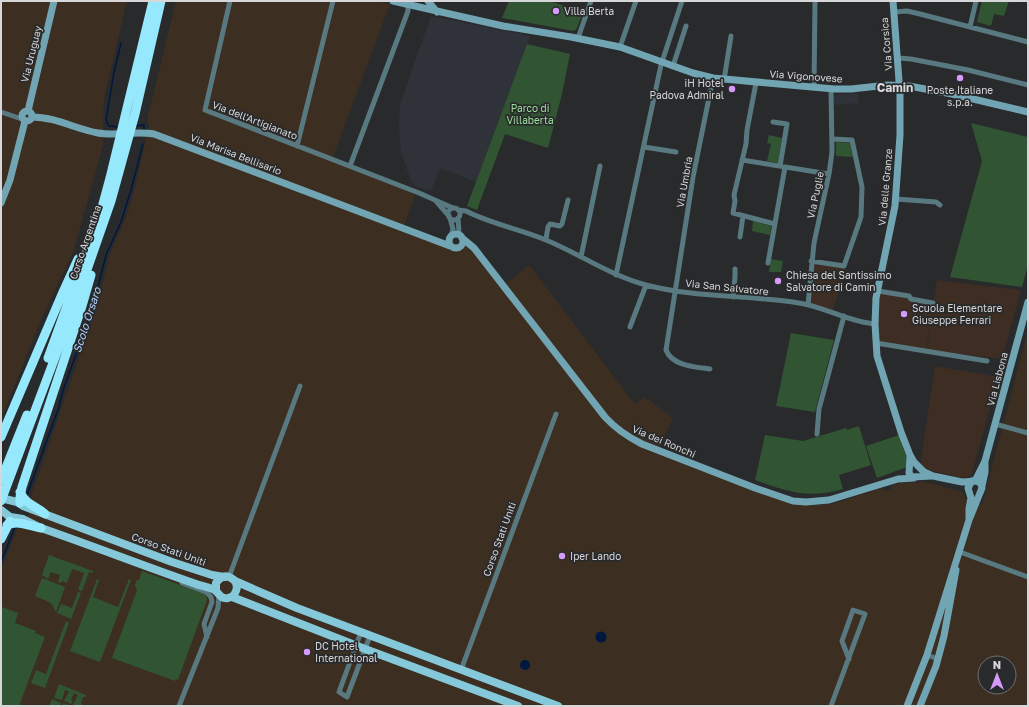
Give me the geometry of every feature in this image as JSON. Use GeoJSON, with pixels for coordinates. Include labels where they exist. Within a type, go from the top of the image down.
{"type":"FeatureCollection","features":[{"type":"Feature","properties":{"kind":"highway","name":"Corso Argentina"},"geometry":{"type":"LineString","coordinates":[[130,114],[153,1]]}},
{"type":"Feature","properties":{"kind":"highway","name":"Corso Argentina"},"geometry":{"type":"LineString","coordinates":[[4,482],[79,292],[111,201],[123,141],[160,1]]}},
{"type":"Feature","properties":{"kind":"highway","name":"Corso Argentina"},"geometry":{"type":"LineString","coordinates":[[4,482],[95,230],[110,178],[123,141]]}},
{"type":"Feature","properties":{"kind":"highway"},"geometry":{"type":"LineString","coordinates":[[1,438],[84,246],[110,178]]}},
{"type":"Feature","properties":{"kind":"highway"},"geometry":{"type":"LineString","coordinates":[[4,482],[11,501],[20,492],[82,306],[105,232],[111,201]]}},
{"type":"Feature","properties":{"kind":"highway"},"geometry":{"type":"LineString","coordinates":[[20,492],[28,504],[41,510],[45,514]]}},
{"type":"Feature","properties":{"kind":"highway"},"geometry":{"type":"LineString","coordinates":[[1,539],[12,520],[41,528]]}},
{"type":"Feature","properties":{"kind":"main road","name":"Corso Stati Uniti"},"geometry":{"type":"LineString","coordinates":[[11,501],[172,562],[212,575],[230,578],[297,608],[558,706]]}},
{"type":"Feature","properties":{"kind":"main road"},"geometry":{"type":"LineString","coordinates":[[1,510],[12,520],[23,512],[11,501]]}},
{"type":"Feature","properties":{"kind":"main road"},"geometry":{"type":"LineString","coordinates":[[41,528],[518,706]]}},
{"type":"Feature","properties":{"kind":"main road"},"geometry":{"type":"LineString","coordinates":[[230,578],[237,588],[235,593],[223,595],[215,586],[217,581],[230,578]]}},
{"type":"Feature","properties":{"kind":"street","name":"Via Uruguay"},"geometry":{"type":"LineString","coordinates":[[1,203],[10,180],[24,120],[22,113],[30,114],[54,1]]}},
{"type":"Feature","properties":{"kind":"street","name":"Via dell'Artigianato"},"geometry":{"type":"LineString","coordinates":[[230,1],[205,110],[381,178]]}},
{"type":"Feature","properties":{"kind":"street"},"geometry":{"type":"LineString","coordinates":[[298,146],[333,1]]}},
{"type":"Feature","properties":{"kind":"street","name":"Via Vigonovese"},"geometry":{"type":"LineString","coordinates":[[393,1],[408,4],[423,3],[437,12],[503,26],[578,38],[620,47],[693,73],[724,80],[831,89],[900,85],[932,90],[1028,112]]}},
{"type":"Feature","properties":{"kind":"street"},"geometry":{"type":"LineString","coordinates":[[578,38],[591,1]]}},
{"type":"Feature","properties":{"kind":"street"},"geometry":{"type":"LineString","coordinates":[[620,47],[636,1]]}},
{"type":"Feature","properties":{"kind":"street"},"geometry":{"type":"LineString","coordinates":[[616,275],[662,61],[682,1]]}},
{"type":"Feature","properties":{"kind":"street"},"geometry":{"type":"LineString","coordinates":[[814,87],[815,1]]}},
{"type":"Feature","properties":{"kind":"street","name":"Via Corsica"},"geometry":{"type":"LineString","coordinates":[[893,1],[900,85]]}},
{"type":"Feature","properties":{"kind":"street"},"geometry":{"type":"LineString","coordinates":[[970,27],[976,1]]}},
{"type":"Feature","properties":{"kind":"street"},"geometry":{"type":"LineString","coordinates":[[350,166],[408,11],[408,4]]}},
{"type":"Feature","properties":{"kind":"street"},"geometry":{"type":"LineString","coordinates":[[894,12],[912,12],[1028,42]]}},
{"type":"Feature","properties":{"kind":"street"},"geometry":{"type":"LineString","coordinates":[[673,66],[686,26]]}},
{"type":"Feature","properties":{"kind":"street"},"geometry":{"type":"LineString","coordinates":[[724,80],[731,36]]}},
{"type":"Feature","properties":{"kind":"street"},"geometry":{"type":"LineString","coordinates":[[898,58],[912,59],[968,70],[1028,85]]}},
{"type":"Feature","properties":{"kind":"street","name":"Via Umbria"},"geometry":{"type":"LineString","coordinates":[[710,369],[690,366],[677,361],[668,354],[666,350],[694,177],[713,78]]}},
{"type":"Feature","properties":{"kind":"street"},"geometry":{"type":"LineString","coordinates":[[756,83],[742,160],[734,194],[736,201],[733,213],[775,224]]}},
{"type":"Feature","properties":{"kind":"street","name":"Via delle Granze"},"geometry":{"type":"LineString","coordinates":[[900,85],[900,136],[896,199],[892,226],[878,290],[875,324],[876,343],[881,368],[910,455],[919,468]]}},
{"type":"Feature","properties":{"kind":"street","name":"Via Puglie"},"geometry":{"type":"LineString","coordinates":[[808,305],[814,243],[829,174],[832,139],[831,89]]}},
{"type":"Feature","properties":{"kind":"street"},"geometry":{"type":"LineString","coordinates":[[1,112],[24,120]]}},
{"type":"Feature","properties":{"kind":"street","name":"Via Marisa Bellisario"},"geometry":{"type":"LineString","coordinates":[[30,114],[56,120],[97,133],[154,134],[450,246]]}},
{"type":"Feature","properties":{"kind":"street"},"geometry":{"type":"LineString","coordinates":[[768,263],[783,167],[787,124],[773,122]]}},
{"type":"Feature","properties":{"kind":"street"},"geometry":{"type":"LineString","coordinates":[[812,261],[844,266],[861,217],[862,187],[852,140],[832,139]]}},
{"type":"Feature","properties":{"kind":"street"},"geometry":{"type":"LineString","coordinates":[[644,147],[676,152]]}},
{"type":"Feature","properties":{"kind":"street"},"geometry":{"type":"LineString","coordinates":[[742,160],[829,174]]}},
{"type":"Feature","properties":{"kind":"street"},"geometry":{"type":"LineString","coordinates":[[581,257],[600,166]]}},
{"type":"Feature","properties":{"kind":"street","name":"Via San Salvatore"},"geometry":{"type":"LineString","coordinates":[[381,178],[429,196],[436,201],[450,217]]}},
{"type":"Feature","properties":{"kind":"street"},"geometry":{"type":"LineString","coordinates":[[896,199],[936,202],[940,205]]}},
{"type":"Feature","properties":{"kind":"street"},"geometry":{"type":"LineString","coordinates":[[546,239],[550,224],[560,226],[562,224],[568,200]]}},
{"type":"Feature","properties":{"kind":"street","name":"Via San Salvatore"},"geometry":{"type":"LineString","coordinates":[[436,201],[546,239],[616,275],[646,285],[676,291],[808,305],[875,324]]}},
{"type":"Feature","properties":{"kind":"street"},"geometry":{"type":"LineString","coordinates":[[458,247],[462,243],[459,232],[459,217],[456,209],[449,211],[453,228],[449,240],[450,246],[476,252]]}},
{"type":"Feature","properties":{"kind":"street"},"geometry":{"type":"LineString","coordinates":[[450,217],[453,220],[463,214],[470,213]]}},
{"type":"Feature","properties":{"kind":"street"},"geometry":{"type":"LineString","coordinates":[[740,237],[743,216]]}},
{"type":"Feature","properties":{"kind":"street"},"geometry":{"type":"LineString","coordinates":[[451,236],[455,234],[461,237]]}},
{"type":"Feature","properties":{"kind":"street","name":"Via Marisa Bellisario"},"geometry":{"type":"LineString","coordinates":[[428,238],[451,236]]}},
{"type":"Feature","properties":{"kind":"street","name":"Via dei Ronchi"},"geometry":{"type":"LineString","coordinates":[[461,237],[470,243],[589,398],[614,426],[627,437],[793,501],[814,502],[829,500],[898,479],[916,477]]}},
{"type":"Feature","properties":{"kind":"street"},"geometry":{"type":"LineString","coordinates":[[733,297],[737,270]]}},
{"type":"Feature","properties":{"kind":"street"},"geometry":{"type":"LineString","coordinates":[[630,327],[646,285]]}},
{"type":"Feature","properties":{"kind":"street"},"geometry":{"type":"LineString","coordinates":[[878,290],[909,296],[911,299],[933,303]]}},
{"type":"Feature","properties":{"kind":"street","name":"Via Lisbona"},"geometry":{"type":"LineString","coordinates":[[907,706],[927,655],[949,581],[981,489],[985,472],[985,461],[1028,302]]}},
{"type":"Feature","properties":{"kind":"street"},"geometry":{"type":"LineString","coordinates":[[817,434],[819,409],[844,316]]}},
{"type":"Feature","properties":{"kind":"street"},"geometry":{"type":"LineString","coordinates":[[876,343],[987,361]]}},
{"type":"Feature","properties":{"kind":"street"},"geometry":{"type":"LineString","coordinates":[[230,578],[300,386]]}},
{"type":"Feature","properties":{"kind":"street","name":"Corso Stati Uniti"},"geometry":{"type":"LineString","coordinates":[[462,670],[556,414]]}},
{"type":"Feature","properties":{"kind":"street"},"geometry":{"type":"LineString","coordinates":[[995,424],[1028,433]]}},
{"type":"Feature","properties":{"kind":"street","name":"Via delle Granze"},"geometry":{"type":"LineString","coordinates":[[909,469],[910,455]]}},
{"type":"Feature","properties":{"kind":"street","name":"Via Lisbona"},"geometry":{"type":"LineString","coordinates":[[969,520],[971,498],[969,485],[985,461]]}},
{"type":"Feature","properties":{"kind":"street"},"geometry":{"type":"LineString","coordinates":[[933,476],[916,477],[910,475],[909,469],[912,466],[919,468],[933,476],[948,480],[980,482],[981,489],[975,495],[948,480]]}},
{"type":"Feature","properties":{"kind":"street"},"geometry":{"type":"LineString","coordinates":[[916,477],[920,474],[919,468]]}},
{"type":"Feature","properties":{"kind":"street","name":"Via dei Ronchi"},"geometry":{"type":"LineString","coordinates":[[898,479],[909,469]]}},
{"type":"Feature","properties":{"kind":"street"},"geometry":{"type":"LineString","coordinates":[[104,551],[108,538]]}},
{"type":"Feature","properties":{"kind":"street"},"geometry":{"type":"LineString","coordinates":[[960,552],[1028,577]]}},
{"type":"Feature","properties":{"kind":"street","name":"Via Lisbona"},"geometry":{"type":"LineString","coordinates":[[920,706],[938,659],[948,616],[957,560]]}},
{"type":"Feature","properties":{"kind":"street"},"geometry":{"type":"LineString","coordinates":[[169,575],[179,582],[206,592],[211,597],[212,602],[204,624],[207,638]]}},
{"type":"Feature","properties":{"kind":"street"},"geometry":{"type":"LineString","coordinates":[[179,706],[223,595]]}},
{"type":"Feature","properties":{"kind":"street"},"geometry":{"type":"LineString","coordinates":[[831,706],[849,659],[866,614],[853,610],[842,641],[849,659]]}},
{"type":"Feature","properties":{"kind":"street"},"geometry":{"type":"LineString","coordinates":[[361,632],[339,692],[347,696],[370,636]]}},
{"type":"Feature","properties":{"kind":"street"},"geometry":{"type":"LineString","coordinates":[[927,655],[938,659]]}},
{"type":"Feature","properties":{"kind":"shaded area"},"geometry":{"type":"Polygon","coordinates":[[[1,1],[127,1],[104,99],[103,145],[74,250],[40,322],[1,420],[1,1]]]}},
{"type":"Feature","properties":{"kind":"shaded area"},"geometry":{"type":"Polygon","coordinates":[[[176,1],[372,1],[390,4],[333,157],[413,191],[415,196],[404,226],[462,246],[465,245],[473,250],[500,288],[529,265],[635,404],[645,397],[673,418],[657,453],[807,505],[832,504],[882,488],[884,491],[891,489],[892,485],[920,482],[930,483],[963,492],[965,498],[982,505],[1028,330],[1028,706],[1,706],[1,569],[17,530],[28,515],[32,501],[30,499],[99,299],[109,257],[128,212],[149,126],[147,120],[176,1]]]}},
{"type":"Feature","properties":{"kind":"shaded area"},"geometry":{"type":"Polygon","coordinates":[[[431,16],[530,36],[476,182],[440,168],[431,191],[415,186],[411,181],[401,152],[399,128],[400,104],[431,16]]]}},
{"type":"Feature","properties":{"kind":"shaded area"},"geometry":{"type":"Polygon","coordinates":[[[858,93],[859,103],[834,105],[835,95],[858,93]]]}},
{"type":"Feature","properties":{"kind":"shaded area"},"geometry":{"type":"Polygon","coordinates":[[[813,265],[846,266],[833,310],[809,303],[813,265]]]}},
{"type":"Feature","properties":{"kind":"shaded area"},"geometry":{"type":"Polygon","coordinates":[[[937,280],[1021,290],[1002,359],[927,350],[937,280]]]}},
{"type":"Feature","properties":{"kind":"shaded area","name":"Scuola Elementare Giuseppe Ferrari"},"geometry":{"type":"Polygon","coordinates":[[[879,291],[933,304],[926,350],[876,343],[879,291]]]}},
{"type":"Feature","properties":{"kind":"shaded area"},"geometry":{"type":"Polygon","coordinates":[[[935,366],[998,377],[972,474],[970,476],[961,478],[925,469],[920,466],[935,366]]]}},
{"type":"Feature","properties":{"kind":"green space"},"geometry":{"type":"Polygon","coordinates":[[[509,1],[549,1],[583,12],[577,28],[574,31],[502,18],[509,1]]]}},
{"type":"Feature","properties":{"kind":"green space"},"geometry":{"type":"Polygon","coordinates":[[[982,1],[1009,1],[1004,16],[994,14],[991,26],[977,22],[982,1]]]}},
{"type":"Feature","properties":{"kind":"green space","name":"Parco di Villaberta"},"geometry":{"type":"Polygon","coordinates":[[[527,44],[570,54],[562,94],[548,148],[505,134],[477,210],[467,206],[527,44]]]}},
{"type":"Feature","properties":{"kind":"green space"},"geometry":{"type":"Polygon","coordinates":[[[971,123],[1028,137],[1028,265],[1022,287],[950,277],[982,161],[971,123]]]}},
{"type":"Feature","properties":{"kind":"green space"},"geometry":{"type":"Polygon","coordinates":[[[769,135],[782,138],[778,163],[767,161],[771,144],[767,143],[769,135]]]}},
{"type":"Feature","properties":{"kind":"green space"},"geometry":{"type":"Polygon","coordinates":[[[836,142],[850,143],[853,157],[836,156],[836,142]]]}},
{"type":"Feature","properties":{"kind":"green space"},"geometry":{"type":"Polygon","coordinates":[[[753,221],[771,226],[770,235],[752,231],[753,221]]]}},
{"type":"Feature","properties":{"kind":"green space"},"geometry":{"type":"Polygon","coordinates":[[[771,259],[783,261],[781,272],[769,272],[771,259]]]}},
{"type":"Feature","properties":{"kind":"green space"},"geometry":{"type":"Polygon","coordinates":[[[791,333],[834,340],[815,412],[776,406],[791,333]]]}},
{"type":"Feature","properties":{"kind":"green space"},"geometry":{"type":"Polygon","coordinates":[[[859,426],[871,465],[839,475],[843,489],[819,494],[798,493],[755,480],[765,435],[803,441],[846,428],[847,430],[859,426]]]}},
{"type":"Feature","properties":{"kind":"green space"},"geometry":{"type":"Polygon","coordinates":[[[899,435],[909,463],[907,467],[877,478],[866,446],[899,435]]]}},
{"type":"Feature","properties":{"kind":"green space"},"geometry":{"type":"Polygon","coordinates":[[[49,555],[93,571],[93,573],[89,572],[82,591],[78,590],[84,573],[72,569],[67,583],[62,581],[61,583],[58,582],[60,575],[51,572],[48,579],[42,575],[49,555]]]}},
{"type":"Feature","properties":{"kind":"green space"},"geometry":{"type":"Polygon","coordinates":[[[142,571],[205,594],[207,600],[178,680],[176,679],[175,681],[112,658],[137,590],[135,585],[137,580],[139,580],[142,571]]]}},
{"type":"Feature","properties":{"kind":"green space"},"geometry":{"type":"Polygon","coordinates":[[[42,578],[65,587],[56,612],[51,603],[35,596],[42,578]]]}},
{"type":"Feature","properties":{"kind":"green space"},"geometry":{"type":"Polygon","coordinates":[[[97,579],[99,580],[93,597],[118,607],[129,579],[131,580],[100,662],[70,651],[97,579]]]}},
{"type":"Feature","properties":{"kind":"green space"},"geometry":{"type":"Polygon","coordinates":[[[78,592],[81,593],[71,619],[57,613],[61,604],[72,608],[78,592]]]}},
{"type":"Feature","properties":{"kind":"green space"},"geometry":{"type":"Polygon","coordinates":[[[2,607],[18,613],[15,623],[36,631],[35,633],[45,637],[19,706],[1,706],[2,607]]]}},
{"type":"Feature","properties":{"kind":"green space"},"geometry":{"type":"Polygon","coordinates":[[[66,621],[69,623],[45,688],[31,683],[36,670],[46,674],[66,621]]]}},
{"type":"Feature","properties":{"kind":"green space"},"geometry":{"type":"Polygon","coordinates":[[[59,684],[86,695],[86,697],[83,697],[81,704],[82,706],[73,705],[78,695],[74,693],[71,704],[64,701],[69,691],[65,690],[62,700],[54,698],[59,684]]]}},
{"type":"Feature","properties":{"kind":"green space"},"geometry":{"type":"Polygon","coordinates":[[[52,699],[61,703],[60,705],[62,706],[49,706],[52,699]]]}},
{"type":"Feature","properties":{"kind":"green space"},"geometry":{"type":"Polygon","coordinates":[[[63,703],[71,706],[62,706],[63,703]]]}},
{"type":"Feature","properties":{"kind":"water"},"geometry":{"type":"Polygon","coordinates":[[[601,631],[605,633],[607,637],[605,641],[601,643],[597,641],[595,637],[597,633],[601,631]]]}},
{"type":"Feature","properties":{"kind":"water"},"geometry":{"type":"Polygon","coordinates":[[[525,660],[530,665],[525,670],[520,665],[525,660]]]}},
{"type":"Feature","properties":{"kind":"waterway","name":"Scolo Orsaro"},"geometry":{"type":"LineString","coordinates":[[119,127],[109,126],[106,120],[114,72],[121,43]]}},
{"type":"Feature","properties":{"kind":"waterway","name":"Scolo Orsaro"},"geometry":{"type":"LineString","coordinates":[[135,126],[144,125],[144,129]]}},
{"type":"Feature","properties":{"kind":"waterway","name":"Scolo Orsaro"},"geometry":{"type":"LineString","coordinates":[[27,495],[92,311],[106,255],[121,222],[143,144]]}},
{"type":"Feature","properties":{"kind":"waterway","name":"Scolo Orsaro"},"geometry":{"type":"LineString","coordinates":[[1,562],[15,527]]}},
{"type":"Feature","properties":{"kind":"place","name":"Villa Berta"},"geometry":{"type":"Point","coordinates":[556,11]}},
{"type":"Feature","properties":{"kind":"place","name":"Poste Italiane s.p.a."},"geometry":{"type":"Point","coordinates":[960,78]}},
{"type":"Feature","properties":{"kind":"place","name":"iH Hotel Padova Admiral"},"geometry":{"type":"Point","coordinates":[732,89]}},
{"type":"Feature","properties":{"kind":"place","name":"Chiesa del Santissimo Salvatore di Camin"},"geometry":{"type":"Point","coordinates":[778,281]}},
{"type":"Feature","properties":{"kind":"place","name":"Scuola Elementare Giuseppe Ferrari"},"geometry":{"type":"Point","coordinates":[904,314]}},
{"type":"Feature","properties":{"kind":"place","name":"Iper Lando"},"geometry":{"type":"Point","coordinates":[562,556]}},
{"type":"Feature","properties":{"kind":"place","name":"DC Hotel International"},"geometry":{"type":"Point","coordinates":[307,652]}},
{"type":"Feature","properties":{"kind":"district","name":"Camin"},"geometry":{"type":"Point","coordinates":[895,88]}}]}
